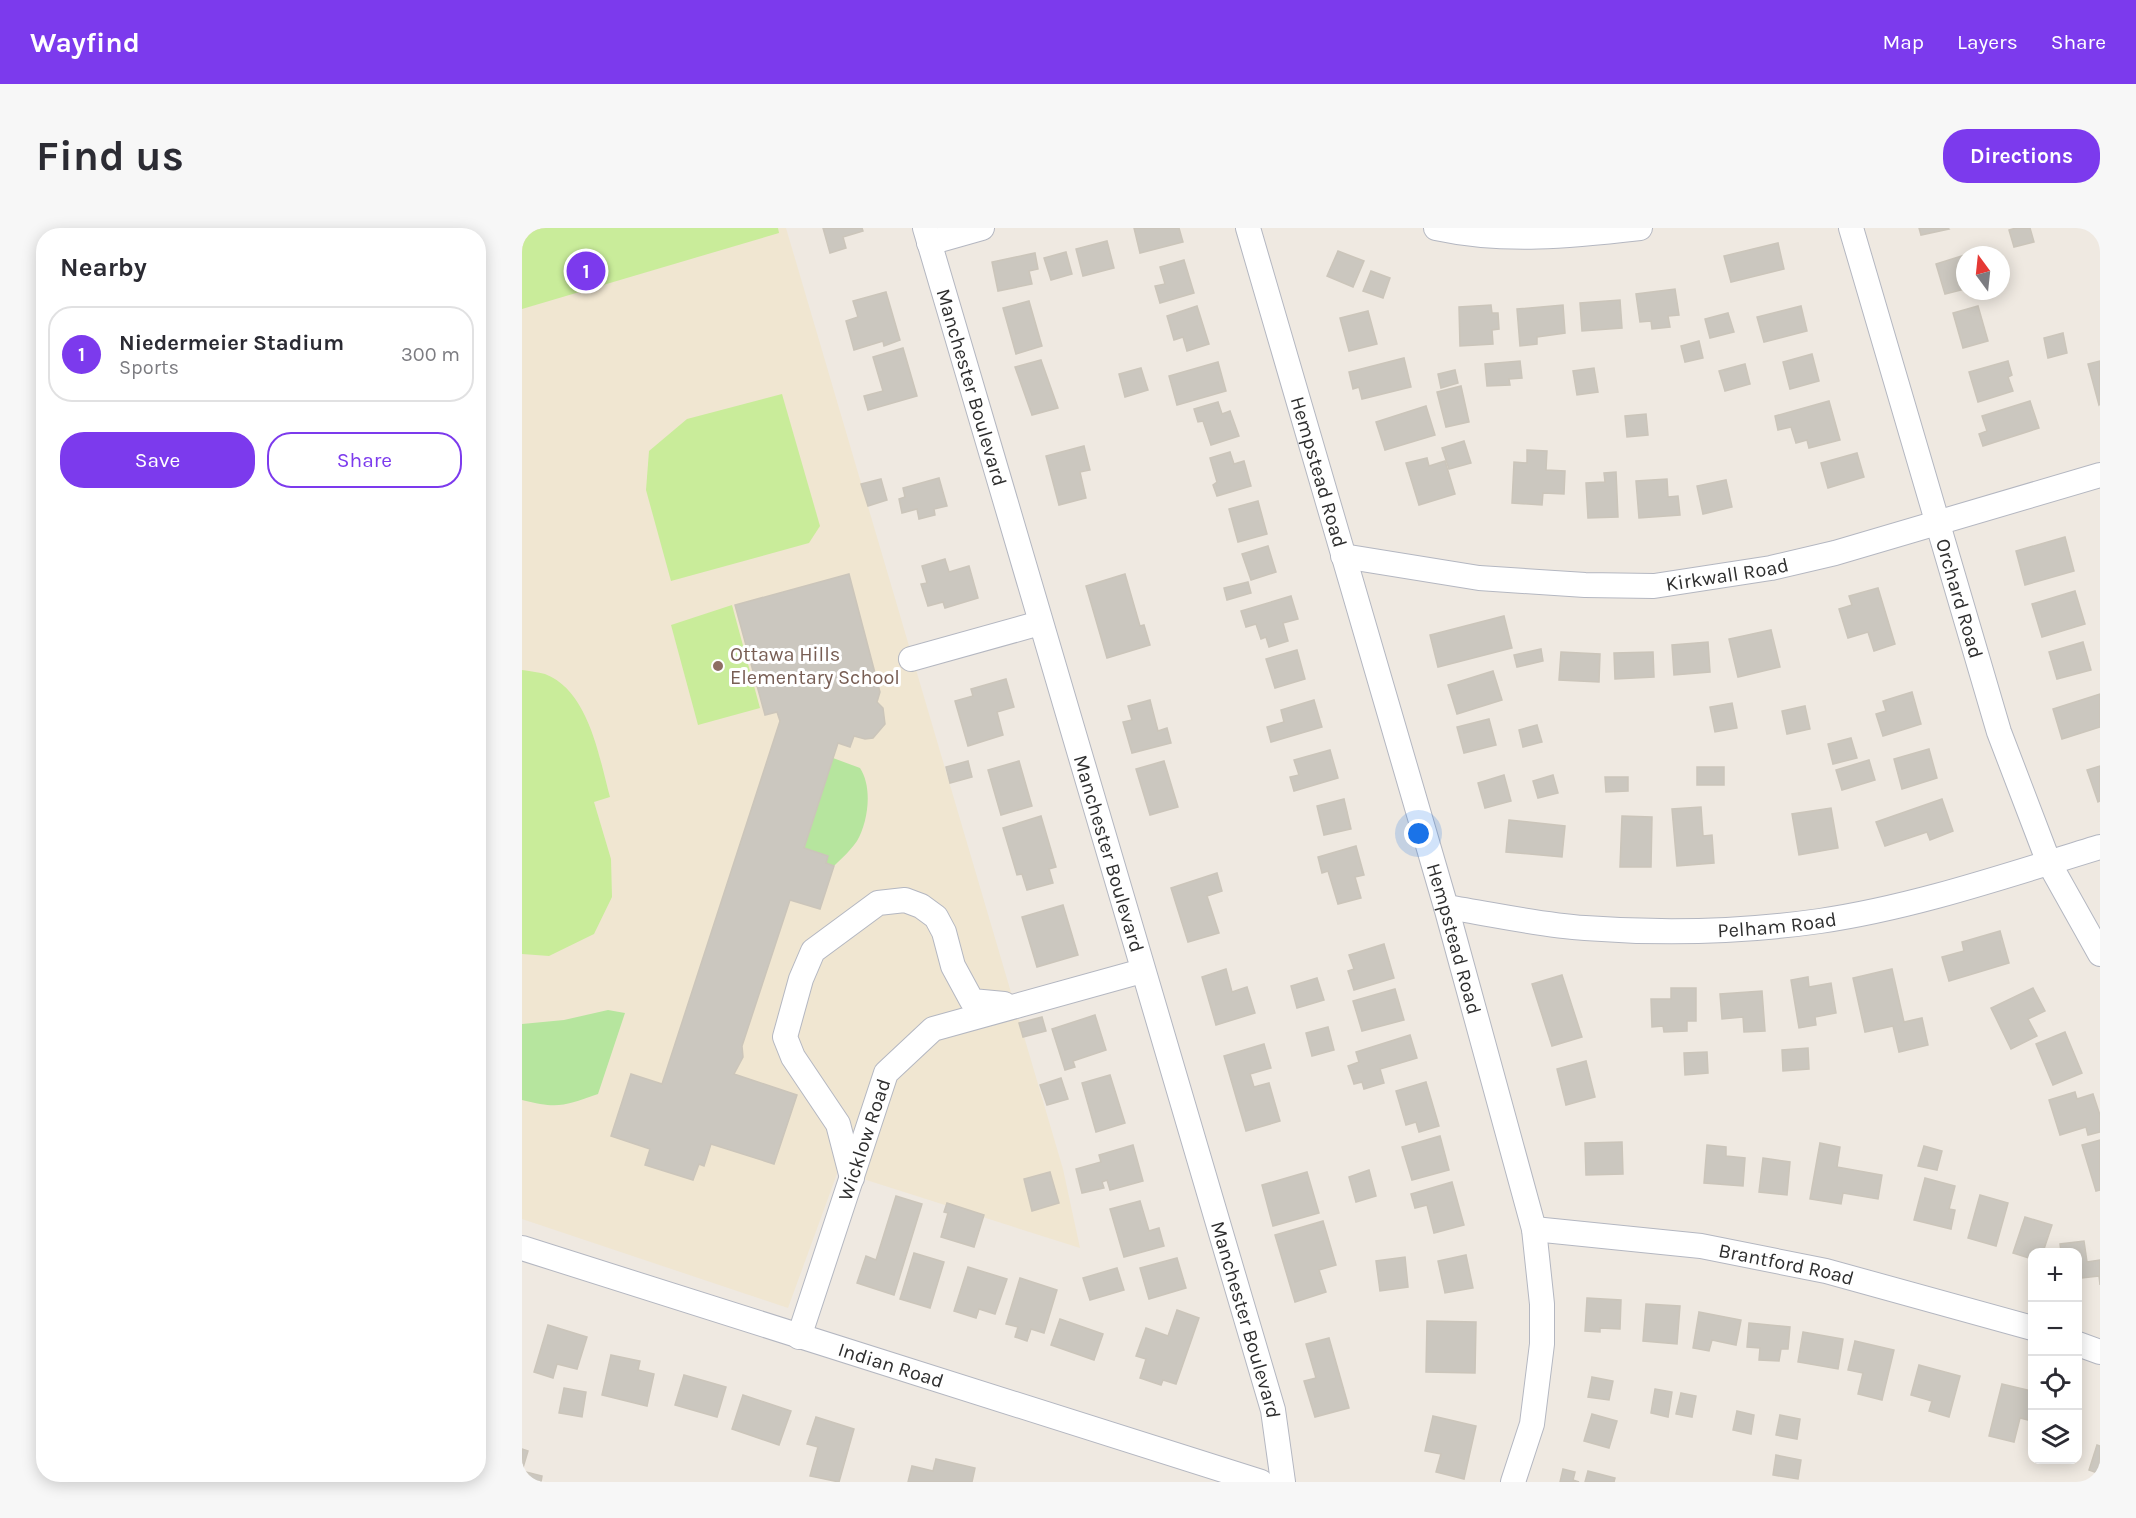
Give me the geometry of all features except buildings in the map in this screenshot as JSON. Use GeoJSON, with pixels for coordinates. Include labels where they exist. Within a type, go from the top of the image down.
{"type":"FeatureCollection","features":[{"type":"Feature","properties":{"kind":"street"},"geometry":{"type":"LineString","coordinates":[[927,236],[982,228]]}},
{"type":"Feature","properties":{"kind":"street","name":"Hempstead Road"},"geometry":{"type":"LineString","coordinates":[[1248,228],[1446,907],[1534,1229],[1542,1304],[1542,1344],[1532,1424],[1513,1482]]}},
{"type":"Feature","properties":{"kind":"street"},"geometry":{"type":"LineString","coordinates":[[1436,228],[1473,236],[1552,238],[1640,228]]}},
{"type":"Feature","properties":{"kind":"street","name":"Orchard Road"},"geometry":{"type":"LineString","coordinates":[[1851,228],[1935,522],[1999,732],[2049,862],[2100,954]]}},
{"type":"Feature","properties":{"kind":"street","name":"Manchester Boulevard"},"geometry":{"type":"LineString","coordinates":[[927,236],[1273,1410],[1283,1482]]}},
{"type":"Feature","properties":{"kind":"street","name":"Kirkwall Road"},"geometry":{"type":"LineString","coordinates":[[1343,556],[1479,578],[1585,585],[1654,586],[1771,568],[1835,553],[2100,475]]}},
{"type":"Feature","properties":{"kind":"street"},"geometry":{"type":"LineString","coordinates":[[911,659],[1040,622]]}},
{"type":"Feature","properties":{"kind":"street","name":"Pelham Road"},"geometry":{"type":"LineString","coordinates":[[1446,907],[1582,928],[1668,932],[1735,930],[1821,921],[1921,900],[2100,848]]}},
{"type":"Feature","properties":{"kind":"street"},"geometry":{"type":"LineString","coordinates":[[852,1178],[838,1124],[794,1057],[785,1037],[801,979],[813,951],[878,903],[905,900],[921,906],[936,917],[944,932],[953,966],[972,1001],[1016,1006]]}},
{"type":"Feature","properties":{"kind":"street","name":"Wicklow Road"},"geometry":{"type":"LineString","coordinates":[[799,1336],[886,1073],[933,1029],[1142,971]]}},
{"type":"Feature","properties":{"kind":"street","name":"Brantford Road"},"geometry":{"type":"LineString","coordinates":[[1534,1229],[1713,1248],[1826,1271],[2028,1327]]}},
{"type":"Feature","properties":{"kind":"street","name":"Indian Road"},"geometry":{"type":"LineString","coordinates":[[522,1248],[1261,1482]]}},
{"type":"Feature","properties":{"kind":"street"},"geometry":{"type":"LineString","coordinates":[[2082,1345],[2100,1352]]}},
{"type":"Feature","properties":{"kind":"shaded area","name":"Ottawa Hills Elementary School"},"geometry":{"type":"Polygon","coordinates":[[[522,228],[786,228],[1063,1169],[1080,1248],[838,1171],[788,1308],[522,1219],[522,228]]]}},
{"type":"Feature","properties":{"kind":"green space"},"geometry":{"type":"Polygon","coordinates":[[[522,228],[778,228],[779,233],[522,309],[522,228]]]}},
{"type":"Feature","properties":{"kind":"green space"},"geometry":{"type":"Polygon","coordinates":[[[782,394],[820,526],[809,543],[671,581],[646,490],[649,451],[687,419],[782,394]]]}},
{"type":"Feature","properties":{"kind":"green space"},"geometry":{"type":"Polygon","coordinates":[[[732,605],[760,708],[698,725],[671,625],[732,605]]]}},
{"type":"Feature","properties":{"kind":"green space"},"geometry":{"type":"Polygon","coordinates":[[[522,670],[545,674],[560,683],[572,695],[590,727],[610,797],[594,802],[611,859],[612,897],[594,934],[549,956],[522,954],[522,670]]]}},
{"type":"Feature","properties":{"kind":"green space"},"geometry":{"type":"Polygon","coordinates":[[[833,758],[860,768],[867,785],[868,795],[868,805],[861,833],[852,848],[834,866],[826,863],[828,856],[804,848],[833,758]]]}},
{"type":"Feature","properties":{"kind":"green space"},"geometry":{"type":"Polygon","coordinates":[[[608,1010],[625,1013],[598,1094],[561,1105],[544,1105],[522,1100],[522,1024],[564,1020],[608,1010]]]}},
{"type":"Feature","properties":{"kind":"place","name":"Niedermeier Stadium"},"geometry":{"type":"Point","coordinates":[586,271]}},
{"type":"Feature","properties":{"kind":"place","name":"Ottawa Hills Elementary School"},"geometry":{"type":"Point","coordinates":[718,666]}}]}
